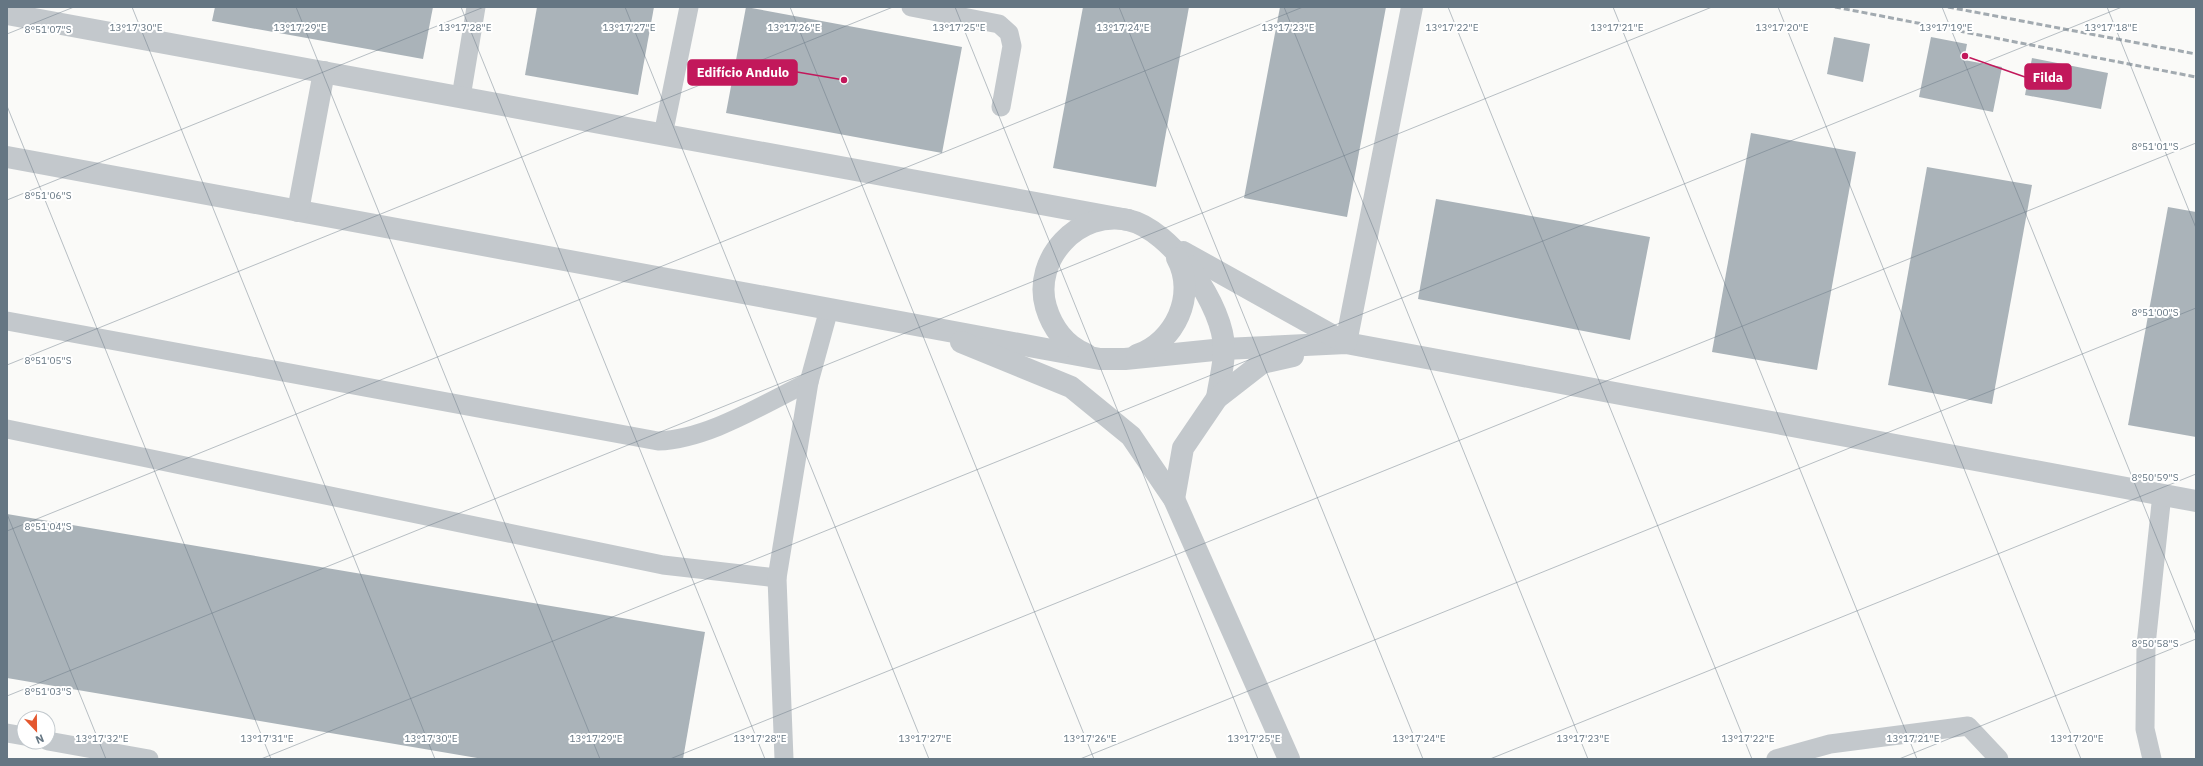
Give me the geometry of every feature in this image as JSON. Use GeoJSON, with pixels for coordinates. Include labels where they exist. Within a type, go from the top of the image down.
{"type":"FeatureCollection","features":[{"type":"Feature","properties":{"kind":"street"},"geometry":{"type":"LineString","coordinates":[[1346,343],[1412,7]]}},
{"type":"Feature","properties":{"kind":"street"},"geometry":{"type":"LineString","coordinates":[[7,14],[1128,220],[1151,229],[1170,245],[1197,276],[1213,307],[1224,349],[1217,398]]}},
{"type":"Feature","properties":{"kind":"street"},"geometry":{"type":"LineString","coordinates":[[298,211],[324,72]]}},
{"type":"Feature","properties":{"kind":"street"},"geometry":{"type":"LineString","coordinates":[[7,158],[1100,359],[1125,359],[1224,349],[1346,343],[2196,501]]}},
{"type":"Feature","properties":{"kind":"street"},"geometry":{"type":"LineString","coordinates":[[1100,359],[1079,351],[1062,337],[1050,319],[1044,298],[1045,276],[1052,255],[1066,237],[1084,225],[1105,219],[1128,220]]}},
{"type":"Feature","properties":{"kind":"street"},"geometry":{"type":"LineString","coordinates":[[1170,245],[1346,343]]}},
{"type":"Feature","properties":{"kind":"street"},"geometry":{"type":"LineString","coordinates":[[1125,359],[1149,351],[1168,335],[1180,315],[1185,291],[1181,266],[1170,245]]}},
{"type":"Feature","properties":{"kind":"street"},"geometry":{"type":"LineString","coordinates":[[918,325],[1071,387],[1131,436],[1174,499],[1289,759]]}},
{"type":"Feature","properties":{"kind":"street"},"geometry":{"type":"LineString","coordinates":[[1174,499],[1184,448],[1217,398],[1262,363],[1346,343]]}},
{"type":"Feature","properties":{"kind":"lane"},"geometry":{"type":"LineString","coordinates":[[461,97],[476,7]]}},
{"type":"Feature","properties":{"kind":"lane"},"geometry":{"type":"LineString","coordinates":[[663,135],[689,7]]}},
{"type":"Feature","properties":{"kind":"lane"},"geometry":{"type":"LineString","coordinates":[[911,7],[999,24],[1009,33],[1012,46],[1001,107]]}},
{"type":"Feature","properties":{"kind":"lane"},"geometry":{"type":"LineString","coordinates":[[784,759],[777,578],[809,382],[829,309]]}},
{"type":"Feature","properties":{"kind":"lane"},"geometry":{"type":"LineString","coordinates":[[7,321],[658,441],[678,440],[700,434],[809,382]]}},
{"type":"Feature","properties":{"kind":"lane"},"geometry":{"type":"LineString","coordinates":[[7,429],[663,565],[777,578]]}},
{"type":"Feature","properties":{"kind":"lane"},"geometry":{"type":"LineString","coordinates":[[2152,759],[2144,729],[2146,645],[2162,494]]}},
{"type":"Feature","properties":{"kind":"lane"},"geometry":{"type":"LineString","coordinates":[[1776,759],[1830,744],[1968,726],[1999,759]]}},
{"type":"Feature","properties":{"kind":"lane"},"geometry":{"type":"LineString","coordinates":[[56,742],[149,759]]}},
{"type":"Feature","properties":{"kind":"building"},"geometry":{"type":"Polygon","coordinates":[[[215,7],[433,7],[423,59],[212,21],[215,7]]]}},
{"type":"Feature","properties":{"kind":"building"},"geometry":{"type":"Polygon","coordinates":[[[537,7],[654,7],[638,95],[525,75],[537,7]]]}},
{"type":"Feature","properties":{"kind":"building"},"geometry":{"type":"Polygon","coordinates":[[[746,7],[962,47],[942,153],[726,113],[746,7]]]}},
{"type":"Feature","properties":{"kind":"building"},"geometry":{"type":"Polygon","coordinates":[[[1083,7],[1189,7],[1156,187],[1053,168],[1083,7]]]}},
{"type":"Feature","properties":{"kind":"building"},"geometry":{"type":"Polygon","coordinates":[[[1280,7],[1386,7],[1347,217],[1244,198],[1280,7]]]}},
{"type":"Feature","properties":{"kind":"building"},"geometry":{"type":"Polygon","coordinates":[[[1834,37],[1870,44],[1863,82],[1827,74],[1834,37]]]}},
{"type":"Feature","properties":{"kind":"building"},"geometry":{"type":"Polygon","coordinates":[[[1931,37],[1967,44],[1964,60],[2002,67],[1993,112],[1919,97],[1931,37]]]}},
{"type":"Feature","properties":{"kind":"building"},"geometry":{"type":"Polygon","coordinates":[[[2032,58],[2108,73],[2101,109],[2025,95],[2032,58]]]}},
{"type":"Feature","properties":{"kind":"building"},"geometry":{"type":"Polygon","coordinates":[[[1751,133],[1856,152],[1817,370],[1712,352],[1751,133]]]}},
{"type":"Feature","properties":{"kind":"building"},"geometry":{"type":"Polygon","coordinates":[[[1927,167],[2032,185],[1992,404],[1888,385],[1927,167]]]}},
{"type":"Feature","properties":{"kind":"building"},"geometry":{"type":"Polygon","coordinates":[[[1436,199],[1650,237],[1630,340],[1418,299],[1436,199]]]}},
{"type":"Feature","properties":{"kind":"building"},"geometry":{"type":"Polygon","coordinates":[[[2168,207],[2196,212],[2196,437],[2128,425],[2168,207]]]}},
{"type":"Feature","properties":{"kind":"building"},"geometry":{"type":"Polygon","coordinates":[[[7,514],[705,632],[683,759],[483,759],[7,678],[7,514]]]}},
{"type":"Feature","properties":{"kind":"railway"},"geometry":{"type":"LineString","coordinates":[[1835,7],[2196,77]]}},
{"type":"Feature","properties":{"kind":"railway"},"geometry":{"type":"LineString","coordinates":[[1948,7],[2196,54]]}},
{"type":"Feature","properties":{"kind":"place","name":"Filda"},"geometry":{"type":"Point","coordinates":[1965,56]}},
{"type":"Feature","properties":{"kind":"place","name":"Edifício Andulo"},"geometry":{"type":"Point","coordinates":[844,80]}}]}
